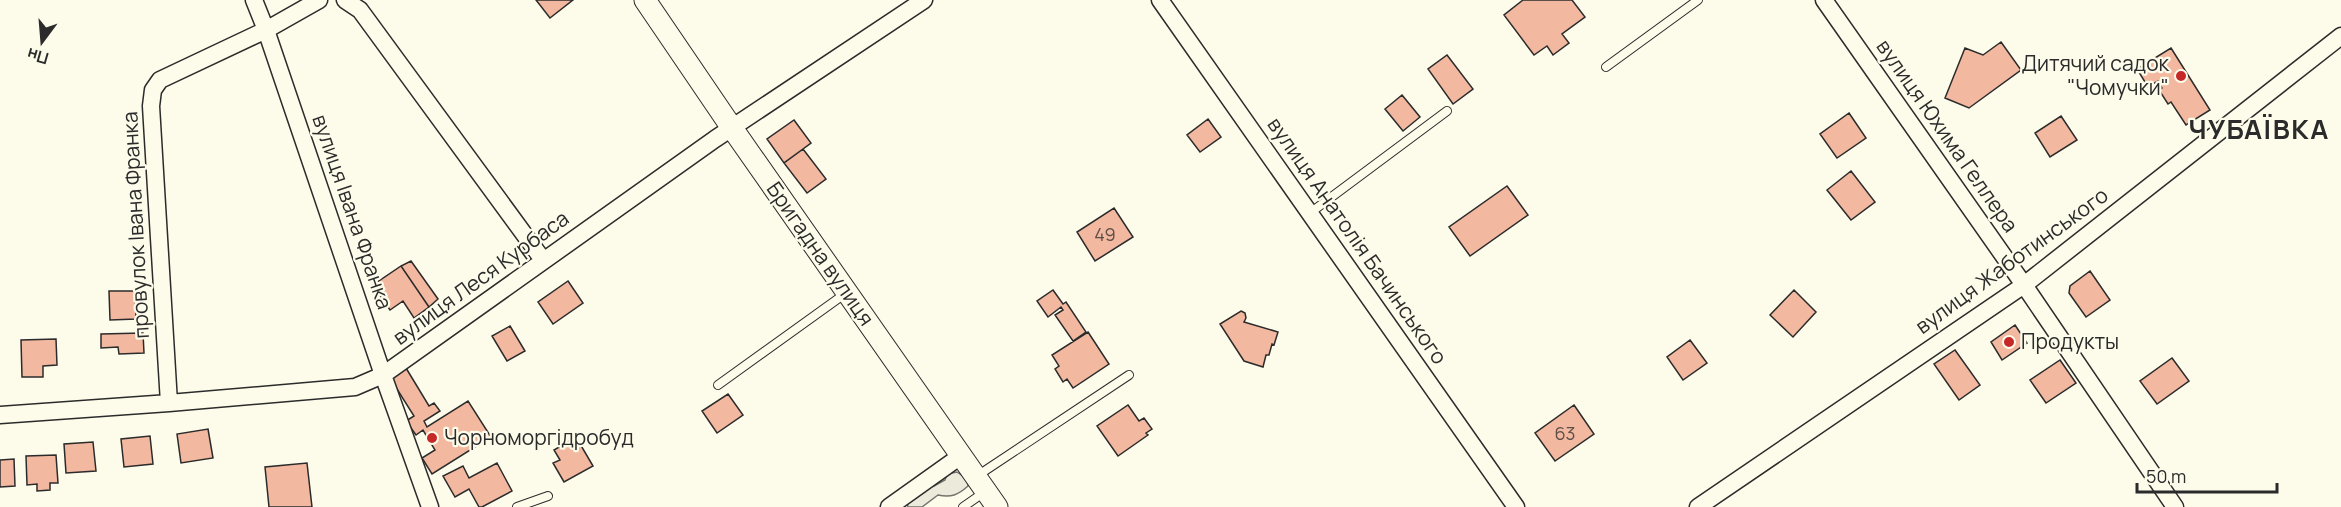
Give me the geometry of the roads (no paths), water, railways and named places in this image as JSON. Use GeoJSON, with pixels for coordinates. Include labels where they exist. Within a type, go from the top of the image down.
{"type":"FeatureCollection","features":[{"type":"Feature","properties":{"kind":"street","name":"вулиця Івана Франка"},"geometry":{"type":"LineString","coordinates":[[254,0],[430,507]]}},
{"type":"Feature","properties":{"kind":"street","name":"провулок Івана Франка"},"geometry":{"type":"LineString","coordinates":[[169,403],[151,106],[153,90],[160,80],[266,30],[319,0]]}},
{"type":"Feature","properties":{"kind":"street"},"geometry":{"type":"LineString","coordinates":[[345,0],[360,9],[543,260]]}},
{"type":"Feature","properties":{"kind":"street","name":"Бригадна вулиця"},"geometry":{"type":"LineString","coordinates":[[645,0],[986,491]]}},
{"type":"Feature","properties":{"kind":"street","name":"вулиця Леся Курбаса"},"geometry":{"type":"LineString","coordinates":[[0,415],[355,387],[383,375],[732,128],[924,0]]}},
{"type":"Feature","properties":{"kind":"street","name":"вулиця Анатолія Бачинського"},"geometry":{"type":"LineString","coordinates":[[1160,0],[1516,507]]}},
{"type":"Feature","properties":{"kind":"street","name":"вулиця Юхима Геллера"},"geometry":{"type":"LineString","coordinates":[[1824,0],[2024,285],[2175,507]]}},
{"type":"Feature","properties":{"kind":"street","name":"вулиця Жаботинського"},"geometry":{"type":"LineString","coordinates":[[1698,507],[2024,285],[2341,36]]}},
{"type":"Feature","properties":{"kind":"street"},"geometry":{"type":"LineString","coordinates":[[889,507],[962,455]]}},
{"type":"Feature","properties":{"kind":"lane"},"geometry":{"type":"LineString","coordinates":[[1606,67],[1698,0]]}},
{"type":"Feature","properties":{"kind":"lane"},"geometry":{"type":"LineString","coordinates":[[1310,213],[1447,111]]}},
{"type":"Feature","properties":{"kind":"lane"},"geometry":{"type":"LineString","coordinates":[[718,385],[847,292]]}},
{"type":"Feature","properties":{"kind":"lane"},"geometry":{"type":"LineString","coordinates":[[963,507],[1129,375]]}},
{"type":"Feature","properties":{"kind":"lane"},"geometry":{"type":"LineString","coordinates":[[517,507],[548,496]]}},
{"type":"Feature","properties":{"kind":"place","name":"Дитячий садок \"Чомучки\""},"geometry":{"type":"Point","coordinates":[2181,76]}},
{"type":"Feature","properties":{"kind":"place","name":"Продукты"},"geometry":{"type":"Point","coordinates":[2009,342]}},
{"type":"Feature","properties":{"kind":"place","name":"Чорноморгідробуд"},"geometry":{"type":"Point","coordinates":[432,438]}},
{"type":"Feature","properties":{"kind":"district","name":"ЧУБАЇВКА"},"geometry":{"type":"Point","coordinates":[2259,130]}}]}
